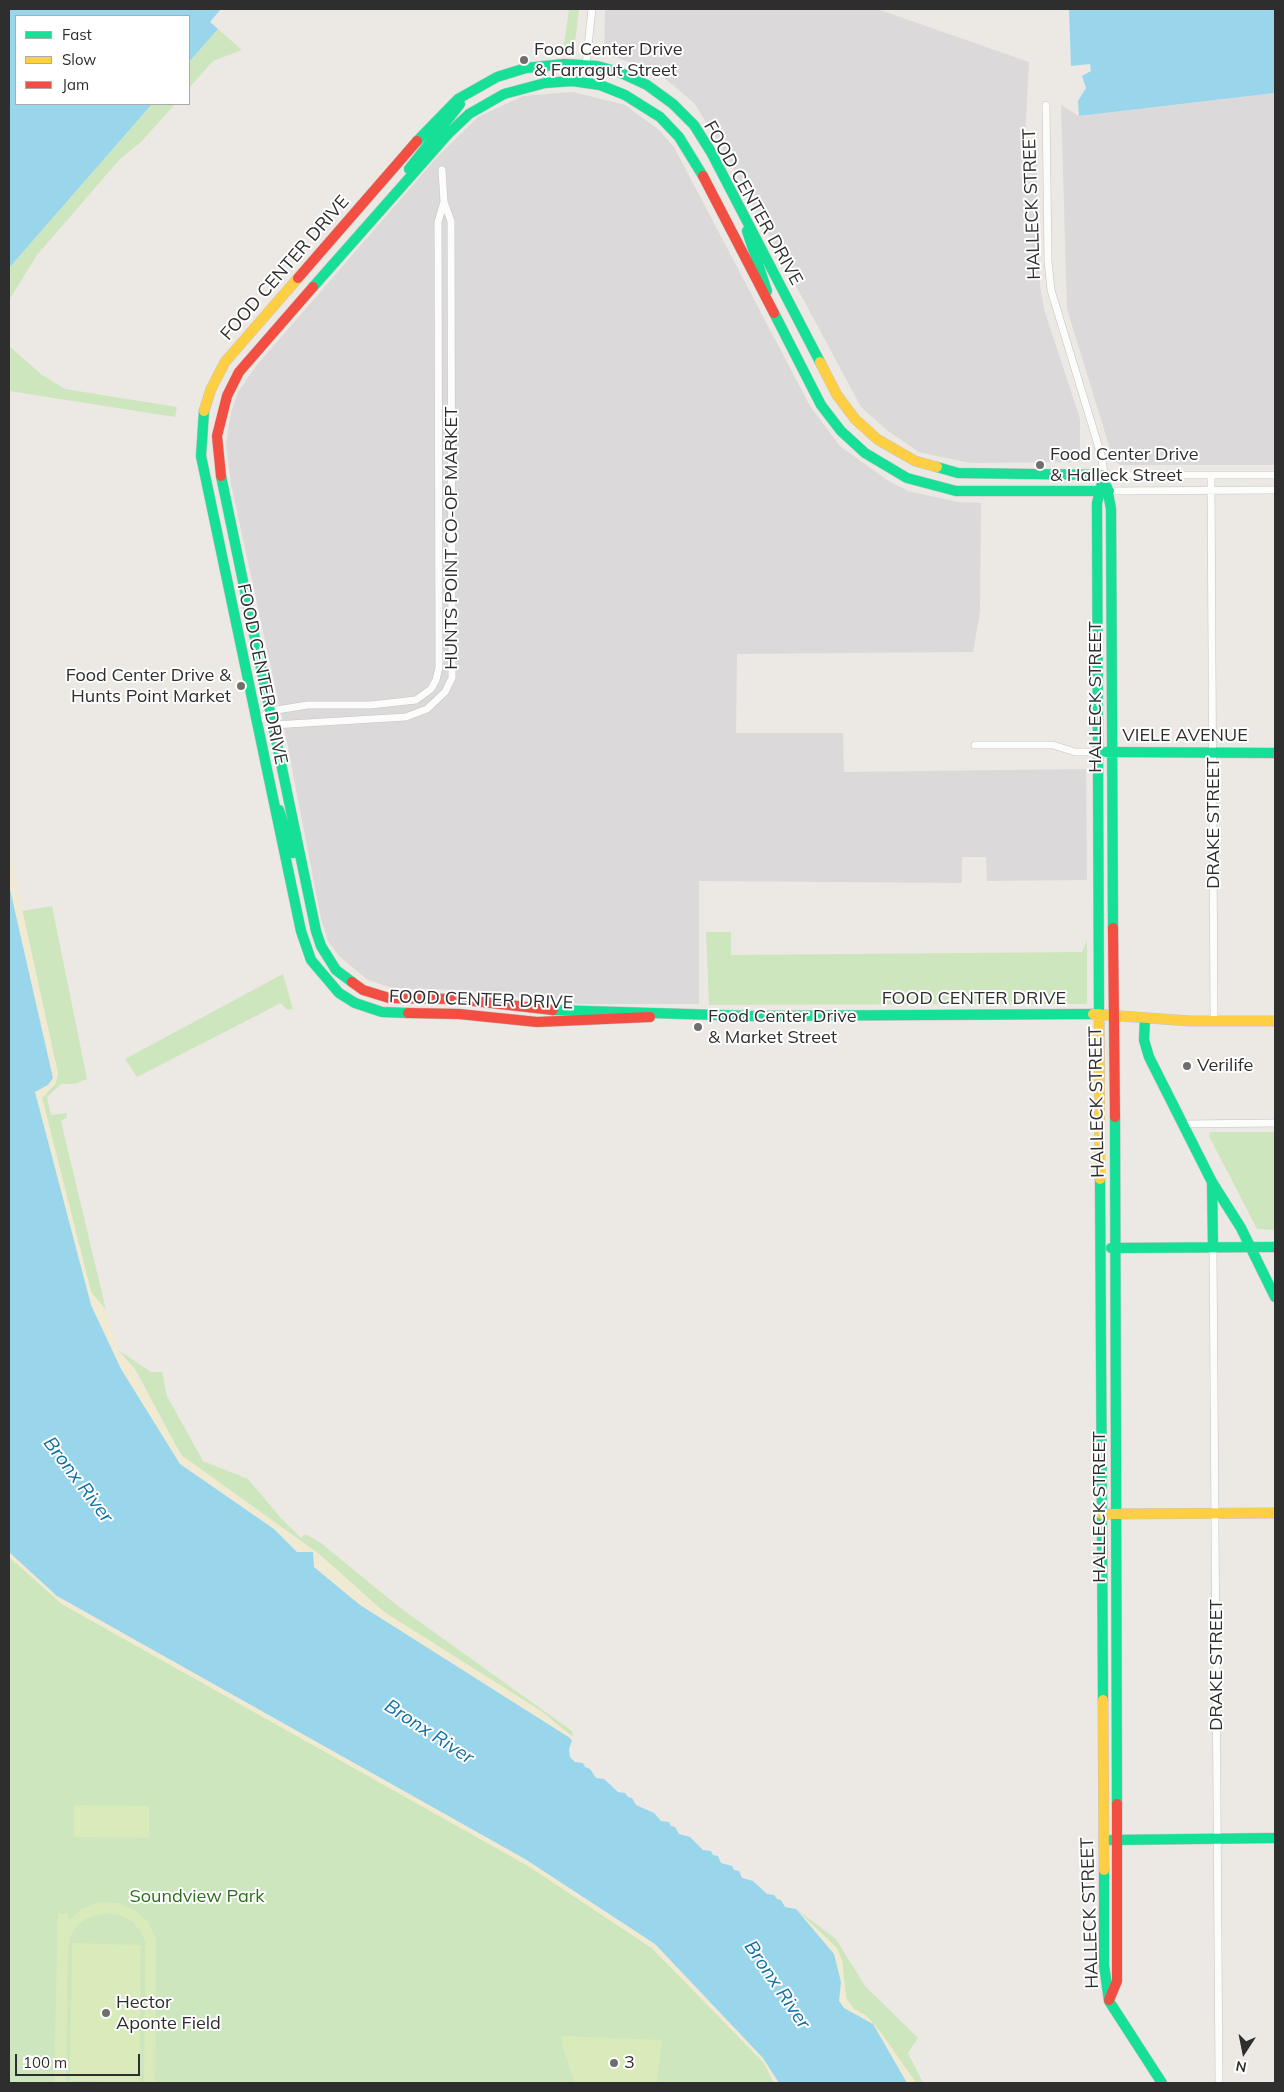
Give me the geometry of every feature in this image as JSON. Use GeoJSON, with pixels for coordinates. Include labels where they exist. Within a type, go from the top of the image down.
{"type":"FeatureCollection","features":[{"type":"Feature","properties":{"kind":"main road","name":"FOOD CENTER DRIVE"},"geometry":{"type":"LineString","coordinates":[[1104,475],[958,473],[915,461],[877,439],[855,418],[837,395],[704,139],[673,104],[633,78],[604,68],[564,64],[526,68],[497,77],[470,91],[446,109],[245,338],[223,366],[209,394],[202,417],[200,436],[202,468],[307,951],[326,980],[355,1003],[391,1014],[459,1014],[522,1021],[629,1019],[668,1015],[1099,1014],[1214,1021],[1275,1021]]}},
{"type":"Feature","properties":{"kind":"main road","name":"FOOD CENTER DRIVE"},"geometry":{"type":"LineString","coordinates":[[668,1015],[630,1011],[566,1012],[456,998],[389,998],[370,993],[344,977],[325,955],[318,938],[306,885],[219,464],[217,436],[221,416],[232,385],[244,367],[387,201],[459,123],[492,100],[517,89],[551,82],[586,83],[625,95],[649,109],[680,137],[695,161],[813,391],[830,418],[865,453],[893,471],[923,484],[956,491],[1104,492]]}},
{"type":"Feature","properties":{"kind":"main road"},"geometry":{"type":"LineString","coordinates":[[387,201],[403,176],[470,91]]}},
{"type":"Feature","properties":{"kind":"main road"},"geometry":{"type":"LineString","coordinates":[[740,207],[778,323]]}},
{"type":"Feature","properties":{"kind":"main road"},"geometry":{"type":"LineString","coordinates":[[1104,475],[1104,492]]}},
{"type":"Feature","properties":{"kind":"main road","name":"HALLECK STREET"},"geometry":{"type":"LineString","coordinates":[[1104,492],[1112,509],[1113,1016],[1117,1514],[1116,1981],[1109,2001],[1104,1965],[1100,1514],[1102,1248],[1097,502],[1104,492]]}},
{"type":"Feature","properties":{"kind":"main road","name":"VIELE AVENUE"},"geometry":{"type":"LineString","coordinates":[[1098,752],[1275,753]]}},
{"type":"Feature","properties":{"kind":"main road"},"geometry":{"type":"LineString","coordinates":[[272,796],[284,821],[292,849],[306,885]]}},
{"type":"Feature","properties":{"kind":"main road"},"geometry":{"type":"LineString","coordinates":[[1145,1018],[1144,1040],[1149,1057],[1212,1182],[1250,1247],[1275,1297]]}},
{"type":"Feature","properties":{"kind":"main road"},"geometry":{"type":"LineString","coordinates":[[1212,1182],[1213,1247]]}},
{"type":"Feature","properties":{"kind":"main road"},"geometry":{"type":"LineString","coordinates":[[1102,1248],[1275,1246]]}},
{"type":"Feature","properties":{"kind":"main road"},"geometry":{"type":"LineString","coordinates":[[1100,1514],[1275,1514]]}},
{"type":"Feature","properties":{"kind":"main road"},"geometry":{"type":"LineString","coordinates":[[1104,1840],[1275,1838]]}},
{"type":"Feature","properties":{"kind":"main road"},"geometry":{"type":"LineString","coordinates":[[1109,2001],[1162,2083]]}},
{"type":"Feature","properties":{"kind":"street"},"geometry":{"type":"LineString","coordinates":[[586,65],[592,9]]}},
{"type":"Feature","properties":{"kind":"street","name":"HALLECK STREET"},"geometry":{"type":"LineString","coordinates":[[1046,105],[1048,261],[1051,290],[1100,449],[1104,475]]}},
{"type":"Feature","properties":{"kind":"street","name":"HUNTS POINT CO-OP MARKET"},"geometry":{"type":"LineString","coordinates":[[273,725],[306,722],[393,720],[414,715],[427,709],[440,697],[452,678],[451,221],[444,202],[442,170]]}},
{"type":"Feature","properties":{"kind":"street","name":"HUNTS POINT CO-OP MARKET"},"geometry":{"type":"LineString","coordinates":[[270,711],[308,705],[408,701],[424,695],[436,680],[439,667],[438,222],[444,202]]}},
{"type":"Feature","properties":{"kind":"street"},"geometry":{"type":"LineString","coordinates":[[1104,475],[1275,475]]}},
{"type":"Feature","properties":{"kind":"street","name":"DRAKE STREET"},"geometry":{"type":"LineString","coordinates":[[1211,476],[1214,1021]]}},
{"type":"Feature","properties":{"kind":"street"},"geometry":{"type":"LineString","coordinates":[[1104,492],[1275,490]]}},
{"type":"Feature","properties":{"kind":"street"},"geometry":{"type":"LineString","coordinates":[[256,723],[270,711]]}},
{"type":"Feature","properties":{"kind":"street","name":"VIELE AVENUE"},"geometry":{"type":"LineString","coordinates":[[976,745],[1053,745],[1075,752],[1098,752]]}},
{"type":"Feature","properties":{"kind":"street"},"geometry":{"type":"LineString","coordinates":[[1184,1124],[1275,1123]]}},
{"type":"Feature","properties":{"kind":"street","name":"DRAKE STREET"},"geometry":{"type":"LineString","coordinates":[[1213,1247],[1219,2083]]}},
{"type":"Feature","properties":{"kind":"shaded area"},"geometry":{"type":"Polygon","coordinates":[[[605,9],[877,9],[1029,62],[1025,138],[1037,164],[1040,286],[1044,309],[1080,419],[1080,462],[971,463],[919,452],[888,431],[861,407],[721,146],[694,103],[655,70],[604,54],[605,9]]]}},
{"type":"Feature","properties":{"kind":"shaded area"},"geometry":{"type":"Polygon","coordinates":[[[573,92],[625,105],[659,130],[674,147],[810,406],[840,446],[887,480],[908,491],[958,502],[981,503],[980,612],[973,652],[737,654],[736,733],[843,733],[844,772],[1086,769],[1087,880],[987,881],[986,857],[962,857],[962,883],[699,881],[699,1004],[577,1004],[459,990],[392,988],[368,980],[339,956],[328,941],[321,919],[285,732],[231,484],[226,445],[231,412],[238,392],[256,366],[438,156],[478,117],[523,96],[573,92]]]}},
{"type":"Feature","properties":{"kind":"shaded area"},"geometry":{"type":"Polygon","coordinates":[[[1275,93],[1275,465],[1120,465],[1115,461],[1111,452],[1067,309],[1061,105],[1079,116],[1275,93]]]}},
{"type":"Feature","properties":{"kind":"green space"},"geometry":{"type":"Polygon","coordinates":[[[569,9],[579,9],[574,51],[563,51],[569,9]]]}},
{"type":"Feature","properties":{"kind":"green space"},"geometry":{"type":"Polygon","coordinates":[[[218,29],[242,50],[213,61],[190,87],[190,61],[218,29]]]}},
{"type":"Feature","properties":{"kind":"green space"},"geometry":{"type":"Polygon","coordinates":[[[151,105],[174,105],[142,141],[120,159],[37,255],[9,300],[9,268],[151,105]]]}},
{"type":"Feature","properties":{"kind":"green space"},"geometry":{"type":"Polygon","coordinates":[[[9,346],[42,375],[65,389],[177,407],[175,417],[9,391],[9,346]]]}},
{"type":"Feature","properties":{"kind":"green space"},"geometry":{"type":"Polygon","coordinates":[[[52,906],[87,1079],[75,1084],[61,1084],[47,1097],[51,1115],[67,1113],[67,1117],[61,1121],[106,1310],[91,1292],[42,1098],[55,1084],[58,1074],[22,911],[52,906]]]}},
{"type":"Feature","properties":{"kind":"green space"},"geometry":{"type":"Polygon","coordinates":[[[706,932],[731,932],[731,955],[1082,952],[1087,940],[1087,1001],[1086,1004],[709,1005],[706,932]]]}},
{"type":"Feature","properties":{"kind":"green space"},"geometry":{"type":"Polygon","coordinates":[[[283,974],[293,1009],[287,1010],[281,1003],[137,1077],[125,1059],[283,974]]]}},
{"type":"Feature","properties":{"kind":"green space"},"geometry":{"type":"Polygon","coordinates":[[[1210,1132],[1275,1132],[1275,1230],[1257,1229],[1209,1136],[1210,1132]]]}},
{"type":"Feature","properties":{"kind":"green space"},"geometry":{"type":"Polygon","coordinates":[[[118,1350],[151,1372],[162,1372],[167,1396],[203,1461],[248,1479],[280,1517],[301,1538],[305,1534],[321,1543],[399,1607],[572,1731],[573,1737],[541,1711],[384,1612],[319,1554],[181,1455],[135,1369],[118,1350]]]}},
{"type":"Feature","properties":{"kind":"green space","name":"Soundview Park"},"geometry":{"type":"Polygon","coordinates":[[[9,1557],[62,1604],[529,1866],[652,1948],[764,2063],[774,2083],[9,2083],[9,1557]]]}},
{"type":"Feature","properties":{"kind":"green space"},"geometry":{"type":"Polygon","coordinates":[[[74,1805],[149,1806],[149,1838],[74,1837],[74,1805]]]}},
{"type":"Feature","properties":{"kind":"green space"},"geometry":{"type":"Polygon","coordinates":[[[99,1902],[118,1903],[136,1911],[148,1922],[156,1939],[155,2083],[144,2083],[146,1943],[141,1932],[133,1922],[120,1915],[107,1913],[85,1919],[76,1927],[70,1938],[68,1952],[66,2083],[54,2083],[58,1914],[68,1914],[69,1920],[81,1909],[99,1902]]]}},
{"type":"Feature","properties":{"kind":"green space"},"geometry":{"type":"Polygon","coordinates":[[[796,1909],[836,1939],[865,1986],[918,2038],[908,2053],[923,2083],[916,2083],[867,2017],[854,2009],[846,1998],[842,1960],[796,1909]]]}},
{"type":"Feature","properties":{"kind":"green space","name":"Hector Aponte Field"},"geometry":{"type":"Polygon","coordinates":[[[72,1943],[141,1945],[139,2082],[70,2081],[72,1943]]]}},
{"type":"Feature","properties":{"kind":"green space","name":"3"},"geometry":{"type":"Polygon","coordinates":[[[561,2036],[662,2040],[657,2083],[575,2083],[561,2036]]]}},
{"type":"Feature","properties":{"kind":"sand"},"geometry":{"type":"Polygon","coordinates":[[[9,849],[58,1074],[55,1084],[42,1098],[91,1292],[106,1310],[118,1350],[134,1369],[181,1455],[319,1554],[384,1612],[541,1711],[573,1737],[572,1741],[360,1605],[314,1567],[274,1529],[180,1464],[121,1369],[91,1305],[35,1092],[48,1085],[9,885],[9,849]]]}},
{"type":"Feature","properties":{"kind":"sand"},"geometry":{"type":"Polygon","coordinates":[[[9,1552],[57,1596],[525,1859],[655,1944],[763,2058],[779,2083],[774,2083],[764,2063],[652,1948],[528,1866],[62,1604],[9,1557],[9,1552]]]}},
{"type":"Feature","properties":{"kind":"sand"},"geometry":{"type":"Polygon","coordinates":[[[796,1909],[837,1948],[842,1960],[846,1998],[854,2009],[867,2016],[882,2034],[916,2083],[907,2083],[873,2024],[844,2008],[839,2001],[841,1982],[796,1909]]]}},
{"type":"Feature","properties":{"kind":"water"},"geometry":{"type":"Polygon","coordinates":[[[9,9],[221,9],[210,22],[218,29],[190,61],[190,15],[15,15],[15,105],[151,105],[9,268],[9,9]]]}},
{"type":"Feature","properties":{"kind":"water"},"geometry":{"type":"Polygon","coordinates":[[[1069,9],[1275,9],[1275,93],[1079,116],[1078,101],[1086,88],[1082,76],[1091,71],[1090,64],[1071,66],[1069,9]]]}},
{"type":"Feature","properties":{"kind":"water","name":"Bronx River"},"geometry":{"type":"Polygon","coordinates":[[[9,885],[53,1078],[48,1085],[35,1092],[91,1305],[121,1369],[180,1464],[274,1529],[297,1552],[313,1552],[314,1567],[360,1605],[570,1738],[572,1741],[569,1749],[570,1757],[575,1762],[583,1763],[596,1778],[604,1779],[618,1792],[625,1793],[628,1797],[632,1798],[636,1805],[654,1813],[661,1821],[669,1822],[679,1834],[690,1837],[703,1850],[711,1851],[713,1855],[718,1856],[721,1863],[732,1866],[734,1870],[739,1871],[742,1878],[753,1881],[767,1894],[774,1895],[777,1899],[781,1900],[785,1907],[796,1909],[834,1954],[841,1982],[839,2001],[844,2008],[873,2024],[907,2083],[779,2083],[763,2058],[655,1944],[525,1859],[57,1596],[9,1552],[9,885]]]}},
{"type":"Feature","properties":{"kind":"traffic: fast"},"geometry":{"type":"LineString","coordinates":[[417,141],[458,99],[497,77],[526,68],[564,64],[597,66],[619,72],[647,85],[673,104],[694,125],[711,152],[820,362]]}},
{"type":"Feature","properties":{"kind":"traffic: fast"},"geometry":{"type":"LineString","coordinates":[[313,287],[449,133],[469,114],[504,94],[545,83],[572,81],[600,85],[625,95],[660,117],[679,137],[703,176]]}},
{"type":"Feature","properties":{"kind":"traffic: fast"},"geometry":{"type":"LineString","coordinates":[[409,169],[460,104]]}},
{"type":"Feature","properties":{"kind":"traffic: fast"},"geometry":{"type":"LineString","coordinates":[[747,231],[767,291]]}},
{"type":"Feature","properties":{"kind":"traffic: fast"},"geometry":{"type":"LineString","coordinates":[[774,313],[821,405],[841,431],[865,453],[907,478],[956,491],[1109,491]]}},
{"type":"Feature","properties":{"kind":"traffic: fast"},"geometry":{"type":"LineString","coordinates":[[204,411],[201,456],[301,931],[311,960],[339,993],[355,1003],[382,1012],[408,1013]]}},
{"type":"Feature","properties":{"kind":"traffic: fast"},"geometry":{"type":"LineString","coordinates":[[937,467],[958,473],[1104,475]]}},
{"type":"Feature","properties":{"kind":"traffic: fast"},"geometry":{"type":"LineString","coordinates":[[1099,1014],[1097,503],[1104,475]]}},
{"type":"Feature","properties":{"kind":"traffic: fast"},"geometry":{"type":"LineString","coordinates":[[221,476],[316,931],[321,946],[336,970],[352,982]]}},
{"type":"Feature","properties":{"kind":"traffic: fast"},"geometry":{"type":"LineString","coordinates":[[1107,487],[1111,509],[1113,928]]}},
{"type":"Feature","properties":{"kind":"traffic: fast"},"geometry":{"type":"LineString","coordinates":[[1106,752],[1275,753]]}},
{"type":"Feature","properties":{"kind":"traffic: fast"},"geometry":{"type":"LineString","coordinates":[[279,810],[293,853]]}},
{"type":"Feature","properties":{"kind":"traffic: fast"},"geometry":{"type":"LineString","coordinates":[[553,1010],[751,1016],[1093,1014]]}},
{"type":"Feature","properties":{"kind":"traffic: fast"},"geometry":{"type":"LineString","coordinates":[[1145,1018],[1144,1040],[1149,1057],[1212,1182],[1241,1228],[1275,1297]]}},
{"type":"Feature","properties":{"kind":"traffic: fast"},"geometry":{"type":"LineString","coordinates":[[1115,1117],[1117,1804]]}},
{"type":"Feature","properties":{"kind":"traffic: fast"},"geometry":{"type":"LineString","coordinates":[[1100,1179],[1103,1700]]}},
{"type":"Feature","properties":{"kind":"traffic: fast"},"geometry":{"type":"LineString","coordinates":[[1212,1182],[1213,1247]]}},
{"type":"Feature","properties":{"kind":"traffic: fast"},"geometry":{"type":"LineString","coordinates":[[1111,1248],[1275,1247]]}},
{"type":"Feature","properties":{"kind":"traffic: fast"},"geometry":{"type":"LineString","coordinates":[[1111,1840],[1275,1838]]}},
{"type":"Feature","properties":{"kind":"traffic: fast"},"geometry":{"type":"LineString","coordinates":[[1104,1870],[1104,1965],[1109,2001],[1162,2083]]}},
{"type":"Feature","properties":{"kind":"traffic: slow"},"geometry":{"type":"LineString","coordinates":[[204,411],[211,389],[225,362],[298,278]]}},
{"type":"Feature","properties":{"kind":"traffic: slow"},"geometry":{"type":"LineString","coordinates":[[820,362],[837,395],[855,419],[877,439],[915,461],[937,467]]}},
{"type":"Feature","properties":{"kind":"traffic: slow"},"geometry":{"type":"LineString","coordinates":[[1093,1014],[1190,1021],[1275,1021]]}},
{"type":"Feature","properties":{"kind":"traffic: slow"},"geometry":{"type":"LineString","coordinates":[[1099,1014],[1100,1179]]}},
{"type":"Feature","properties":{"kind":"traffic: slow"},"geometry":{"type":"LineString","coordinates":[[1101,1514],[1275,1513]]}},
{"type":"Feature","properties":{"kind":"traffic: slow"},"geometry":{"type":"LineString","coordinates":[[1103,1700],[1104,1870]]}},
{"type":"Feature","properties":{"kind":"traffic: jam"},"geometry":{"type":"LineString","coordinates":[[298,278],[417,141]]}},
{"type":"Feature","properties":{"kind":"traffic: jam"},"geometry":{"type":"LineString","coordinates":[[703,176],[774,313]]}},
{"type":"Feature","properties":{"kind":"traffic: jam"},"geometry":{"type":"LineString","coordinates":[[221,476],[217,436],[227,396],[239,372],[313,287]]}},
{"type":"Feature","properties":{"kind":"traffic: jam"},"geometry":{"type":"LineString","coordinates":[[1113,928],[1115,1117]]}},
{"type":"Feature","properties":{"kind":"traffic: jam"},"geometry":{"type":"LineString","coordinates":[[352,982],[363,990],[389,998],[456,999],[553,1010]]}},
{"type":"Feature","properties":{"kind":"traffic: jam"},"geometry":{"type":"LineString","coordinates":[[408,1013],[459,1014],[537,1022],[650,1017]]}},
{"type":"Feature","properties":{"kind":"traffic: jam"},"geometry":{"type":"LineString","coordinates":[[1109,2000],[1117,1981],[1117,1804]]}},
{"type":"Feature","properties":{"kind":"place","name":"Food Center Drive & Farragut Street"},"geometry":{"type":"Point","coordinates":[524,60]}},
{"type":"Feature","properties":{"kind":"place","name":"Food Center Drive & Halleck Street"},"geometry":{"type":"Point","coordinates":[1040,465]}},
{"type":"Feature","properties":{"kind":"place","name":"Food Center Drive & Hunts Point Market"},"geometry":{"type":"Point","coordinates":[241,686]}},
{"type":"Feature","properties":{"kind":"place","name":"Food Center Drive & Market Street"},"geometry":{"type":"Point","coordinates":[698,1027]}},
{"type":"Feature","properties":{"kind":"place","name":"Verilife"},"geometry":{"type":"Point","coordinates":[1187,1066]}},
{"type":"Feature","properties":{"kind":"place","name":"Hector Aponte Field"},"geometry":{"type":"Point","coordinates":[106,2013]}},
{"type":"Feature","properties":{"kind":"place","name":"3"},"geometry":{"type":"Point","coordinates":[614,2063]}}]}
